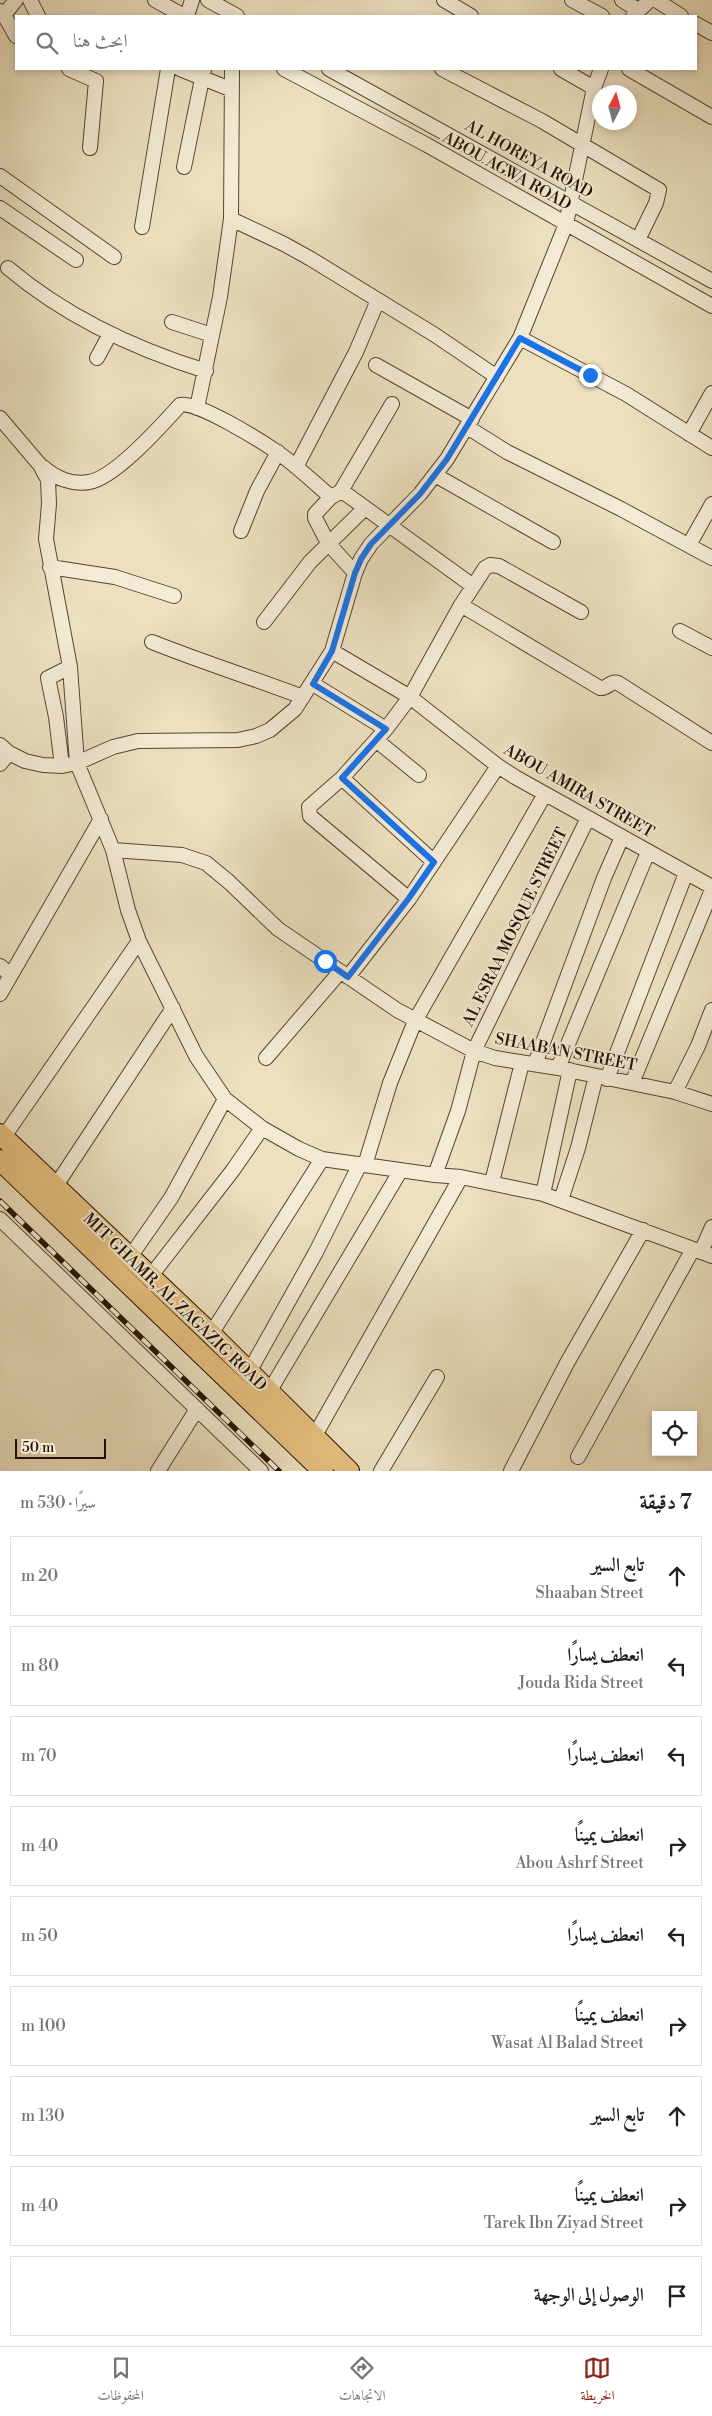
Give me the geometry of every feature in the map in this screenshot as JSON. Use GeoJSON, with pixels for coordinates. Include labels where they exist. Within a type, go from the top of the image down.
{"type":"FeatureCollection","features":[{"type":"Feature","properties":{"kind":"highway","name":"MIT GHAMR, AL ZAGAZIG ROAD"},"geometry":{"type":"LineString","coordinates":[[2,1136],[212,1334],[349,1471]]}},
{"type":"Feature","properties":{"kind":"highway","name":"MIT GHAMR, AL ZAGAZIG ROAD"},"geometry":{"type":"LineString","coordinates":[[0,1160],[323,1471]]}},
{"type":"Feature","properties":{"kind":"street"},"geometry":{"type":"LineString","coordinates":[[15,34],[2,13],[16,0]]}},
{"type":"Feature","properties":{"kind":"street"},"geometry":{"type":"LineString","coordinates":[[30,0],[38,15]]}},
{"type":"Feature","properties":{"kind":"street"},"geometry":{"type":"LineString","coordinates":[[155,0],[184,15]]}},
{"type":"Feature","properties":{"kind":"street"},"geometry":{"type":"LineString","coordinates":[[186,15],[192,0]]}},
{"type":"Feature","properties":{"kind":"street"},"geometry":{"type":"LineString","coordinates":[[208,0],[235,15]]}},
{"type":"Feature","properties":{"kind":"street"},"geometry":{"type":"LineString","coordinates":[[444,0],[470,15]]}},
{"type":"Feature","properties":{"kind":"street"},"geometry":{"type":"LineString","coordinates":[[572,0],[600,15]]}},
{"type":"Feature","properties":{"kind":"street"},"geometry":{"type":"LineString","coordinates":[[622,0],[636,13],[650,0]]}},
{"type":"Feature","properties":{"kind":"street"},"geometry":{"type":"LineString","coordinates":[[656,0],[679,15]]}},
{"type":"Feature","properties":{"kind":"street"},"geometry":{"type":"LineString","coordinates":[[697,24],[712,32]]}},
{"type":"Feature","properties":{"kind":"street"},"geometry":{"type":"LineString","coordinates":[[71,70],[96,81],[90,148]]}},
{"type":"Feature","properties":{"kind":"street"},"geometry":{"type":"LineString","coordinates":[[142,227],[168,70]]}},
{"type":"Feature","properties":{"kind":"street"},"geometry":{"type":"LineString","coordinates":[[186,70],[203,73],[230,89]]}},
{"type":"Feature","properties":{"kind":"street"},"geometry":{"type":"LineString","coordinates":[[198,408],[206,371],[231,219],[230,89],[232,70]]}},
{"type":"Feature","properties":{"kind":"street","name":"ABOU AGWA ROAD"},"geometry":{"type":"LineString","coordinates":[[286,70],[427,146],[712,306]]}},
{"type":"Feature","properties":{"kind":"street","name":"AL HOREYA ROAD"},"geometry":{"type":"LineString","coordinates":[[331,70],[712,281]]}},
{"type":"Feature","properties":{"kind":"street"},"geometry":{"type":"LineString","coordinates":[[444,70],[582,144],[659,190],[656,203],[638,240]]}},
{"type":"Feature","properties":{"kind":"street"},"geometry":{"type":"LineString","coordinates":[[563,70],[592,87]]}},
{"type":"Feature","properties":{"kind":"street"},"geometry":{"type":"LineString","coordinates":[[595,85],[602,70]]}},
{"type":"Feature","properties":{"kind":"street"},"geometry":{"type":"LineString","coordinates":[[630,70],[712,117]]}},
{"type":"Feature","properties":{"kind":"street"},"geometry":{"type":"LineString","coordinates":[[184,167],[203,73]]}},
{"type":"Feature","properties":{"kind":"street"},"geometry":{"type":"LineString","coordinates":[[3,754],[34,763],[62,766],[77,763],[113,747],[138,741],[231,740],[256,736],[283,722],[313,684],[332,651],[355,573],[371,544],[420,494],[435,475],[520,338],[566,224],[592,97]]}},
{"type":"Feature","properties":{"kind":"street"},"geometry":{"type":"LineString","coordinates":[[0,176],[114,257]]}},
{"type":"Feature","properties":{"kind":"street"},"geometry":{"type":"LineString","coordinates":[[0,208],[76,260]]}},
{"type":"Feature","properties":{"kind":"street"},"geometry":{"type":"LineString","coordinates":[[231,219],[284,244],[435,335],[497,377]]}},
{"type":"Feature","properties":{"kind":"street"},"geometry":{"type":"LineString","coordinates":[[8,268],[110,334],[148,352],[206,371]]}},
{"type":"Feature","properties":{"kind":"street"},"geometry":{"type":"LineString","coordinates":[[296,467],[356,352],[378,300]]}},
{"type":"Feature","properties":{"kind":"street"},"geometry":{"type":"LineString","coordinates":[[172,322],[212,336]]}},
{"type":"Feature","properties":{"kind":"street"},"geometry":{"type":"LineString","coordinates":[[97,358],[110,334]]}},
{"type":"Feature","properties":{"kind":"street"},"geometry":{"type":"LineString","coordinates":[[520,338],[626,394],[712,448]]}},
{"type":"Feature","properties":{"kind":"street"},"geometry":{"type":"LineString","coordinates":[[376,365],[469,423],[507,452],[712,558]]}},
{"type":"Feature","properties":{"kind":"street"},"geometry":{"type":"LineString","coordinates":[[689,434],[712,393]]}},
{"type":"Feature","properties":{"kind":"street"},"geometry":{"type":"LineString","coordinates":[[0,418],[40,465],[52,475],[63,480],[90,482],[109,472],[138,448],[180,405],[186,404],[198,408],[253,436],[278,452],[296,467],[364,510],[473,586]]}},
{"type":"Feature","properties":{"kind":"street"},"geometry":{"type":"LineString","coordinates":[[355,573],[328,543],[314,516],[336,494],[392,404]]}},
{"type":"Feature","properties":{"kind":"street"},"geometry":{"type":"LineString","coordinates":[[241,532],[257,491],[278,452]]}},
{"type":"Feature","properties":{"kind":"street"},"geometry":{"type":"LineString","coordinates":[[40,465],[48,480],[46,539],[70,667],[77,763],[113,850],[128,910],[139,941],[196,1056],[225,1099],[262,1128],[299,1149],[322,1159],[492,1182],[543,1194],[702,1252]]}},
{"type":"Feature","properties":{"kind":"street"},"geometry":{"type":"LineString","coordinates":[[435,475],[553,542]]}},
{"type":"Feature","properties":{"kind":"street"},"geometry":{"type":"LineString","coordinates":[[689,545],[712,504]]}},
{"type":"Feature","properties":{"kind":"street"},"geometry":{"type":"LineString","coordinates":[[264,622],[294,581],[328,543],[364,510]]}},
{"type":"Feature","properties":{"kind":"street"},"geometry":{"type":"LineString","coordinates":[[409,898],[310,816],[309,807],[342,778],[386,729],[410,697],[461,604],[485,568],[490,565],[499,566],[581,612]]}},
{"type":"Feature","properties":{"kind":"street"},"geometry":{"type":"LineString","coordinates":[[50,567],[115,576],[174,596]]}},
{"type":"Feature","properties":{"kind":"street"},"geometry":{"type":"LineString","coordinates":[[461,604],[600,688],[606,687],[611,682],[618,683],[712,743]]}},
{"type":"Feature","properties":{"kind":"street"},"geometry":{"type":"LineString","coordinates":[[680,631],[712,648]]}},
{"type":"Feature","properties":{"kind":"street"},"geometry":{"type":"LineString","coordinates":[[152,642],[211,666],[240,674],[303,697]]}},
{"type":"Feature","properties":{"kind":"street","name":"ABOU AMIRA STREET"},"geometry":{"type":"LineString","coordinates":[[332,651],[410,697],[498,766],[712,888]]}},
{"type":"Feature","properties":{"kind":"street"},"geometry":{"type":"LineString","coordinates":[[62,766],[57,724],[48,678],[70,667]]}},
{"type":"Feature","properties":{"kind":"street"},"geometry":{"type":"LineString","coordinates":[[313,684],[386,729]]}},
{"type":"Feature","properties":{"kind":"street"},"geometry":{"type":"LineString","coordinates":[[376,740],[419,775]]}},
{"type":"Feature","properties":{"kind":"street"},"geometry":{"type":"LineString","coordinates":[[266,1058],[344,974],[409,898],[498,766]]}},
{"type":"Feature","properties":{"kind":"street"},"geometry":{"type":"LineString","coordinates":[[342,778],[434,862]]}},
{"type":"Feature","properties":{"kind":"street"},"geometry":{"type":"LineString","coordinates":[[249,1372],[363,1164],[390,1083],[415,1021],[545,794]]}},
{"type":"Feature","properties":{"kind":"street","name":"AL ESRAA MOSQUE STREET"},"geometry":{"type":"LineString","coordinates":[[435,1175],[458,1111],[474,1051],[588,818]]}},
{"type":"Feature","properties":{"kind":"street"},"geometry":{"type":"LineString","coordinates":[[0,994],[101,819]]}},
{"type":"Feature","properties":{"kind":"street"},"geometry":{"type":"LineString","coordinates":[[492,1182],[529,1063],[622,837]]}},
{"type":"Feature","properties":{"kind":"street","name":"SHAABAN STREET"},"geometry":{"type":"LineString","coordinates":[[113,850],[182,855],[206,863],[229,882],[278,929],[415,1021],[474,1051],[494,1058],[564,1069],[675,1092],[712,1104]]}},
{"type":"Feature","properties":{"kind":"street"},"geometry":{"type":"LineString","coordinates":[[543,1194],[564,1069],[648,852]]}},
{"type":"Feature","properties":{"kind":"street"},"geometry":{"type":"LineString","coordinates":[[561,1200],[602,1078],[686,873]]}},
{"type":"Feature","properties":{"kind":"street"},"geometry":{"type":"LineString","coordinates":[[632,1083],[712,888]]}},
{"type":"Feature","properties":{"kind":"street"},"geometry":{"type":"LineString","coordinates":[[2,1136],[139,941]]}},
{"type":"Feature","properties":{"kind":"street"},"geometry":{"type":"LineString","coordinates":[[0,966],[12,975]]}},
{"type":"Feature","properties":{"kind":"street"},"geometry":{"type":"LineString","coordinates":[[56,1187],[173,1008]]}},
{"type":"Feature","properties":{"kind":"street"},"geometry":{"type":"LineString","coordinates":[[675,1092],[698,1046],[712,1010]]}},
{"type":"Feature","properties":{"kind":"street"},"geometry":{"type":"LineString","coordinates":[[130,1257],[171,1198],[225,1099]]}},
{"type":"Feature","properties":{"kind":"street"},"geometry":{"type":"LineString","coordinates":[[150,1277],[233,1170],[262,1128]]}},
{"type":"Feature","properties":{"kind":"street"},"geometry":{"type":"LineString","coordinates":[[212,1334],[322,1159]]}},
{"type":"Feature","properties":{"kind":"street"},"geometry":{"type":"LineString","coordinates":[[269,1392],[401,1170]]}},
{"type":"Feature","properties":{"kind":"street"},"geometry":{"type":"LineString","coordinates":[[314,1437],[460,1177]]}},
{"type":"Feature","properties":{"kind":"street"},"geometry":{"type":"LineString","coordinates":[[0,1219],[261,1471]]}},
{"type":"Feature","properties":{"kind":"street"},"geometry":{"type":"LineString","coordinates":[[578,1457],[702,1252],[712,1227]]}},
{"type":"Feature","properties":{"kind":"street"},"geometry":{"type":"LineString","coordinates":[[511,1471],[567,1363],[643,1230]]}},
{"type":"Feature","properties":{"kind":"street"},"geometry":{"type":"LineString","coordinates":[[381,1471],[437,1377]]}},
{"type":"Feature","properties":{"kind":"street"},"geometry":{"type":"LineString","coordinates":[[158,1471],[197,1408]]}},
{"type":"Feature","properties":{"kind":"railway"},"geometry":{"type":"LineString","coordinates":[[0,1201],[279,1471]]}},
{"type":"Feature","properties":{"kind":"route"},"geometry":{"type":"LineString","coordinates":[[325,961],[348,977],[409,898],[434,862],[342,778],[386,729],[313,684],[332,651],[355,573],[361,559],[371,544],[420,494],[447,459],[520,338],[590,375]]}}]}
